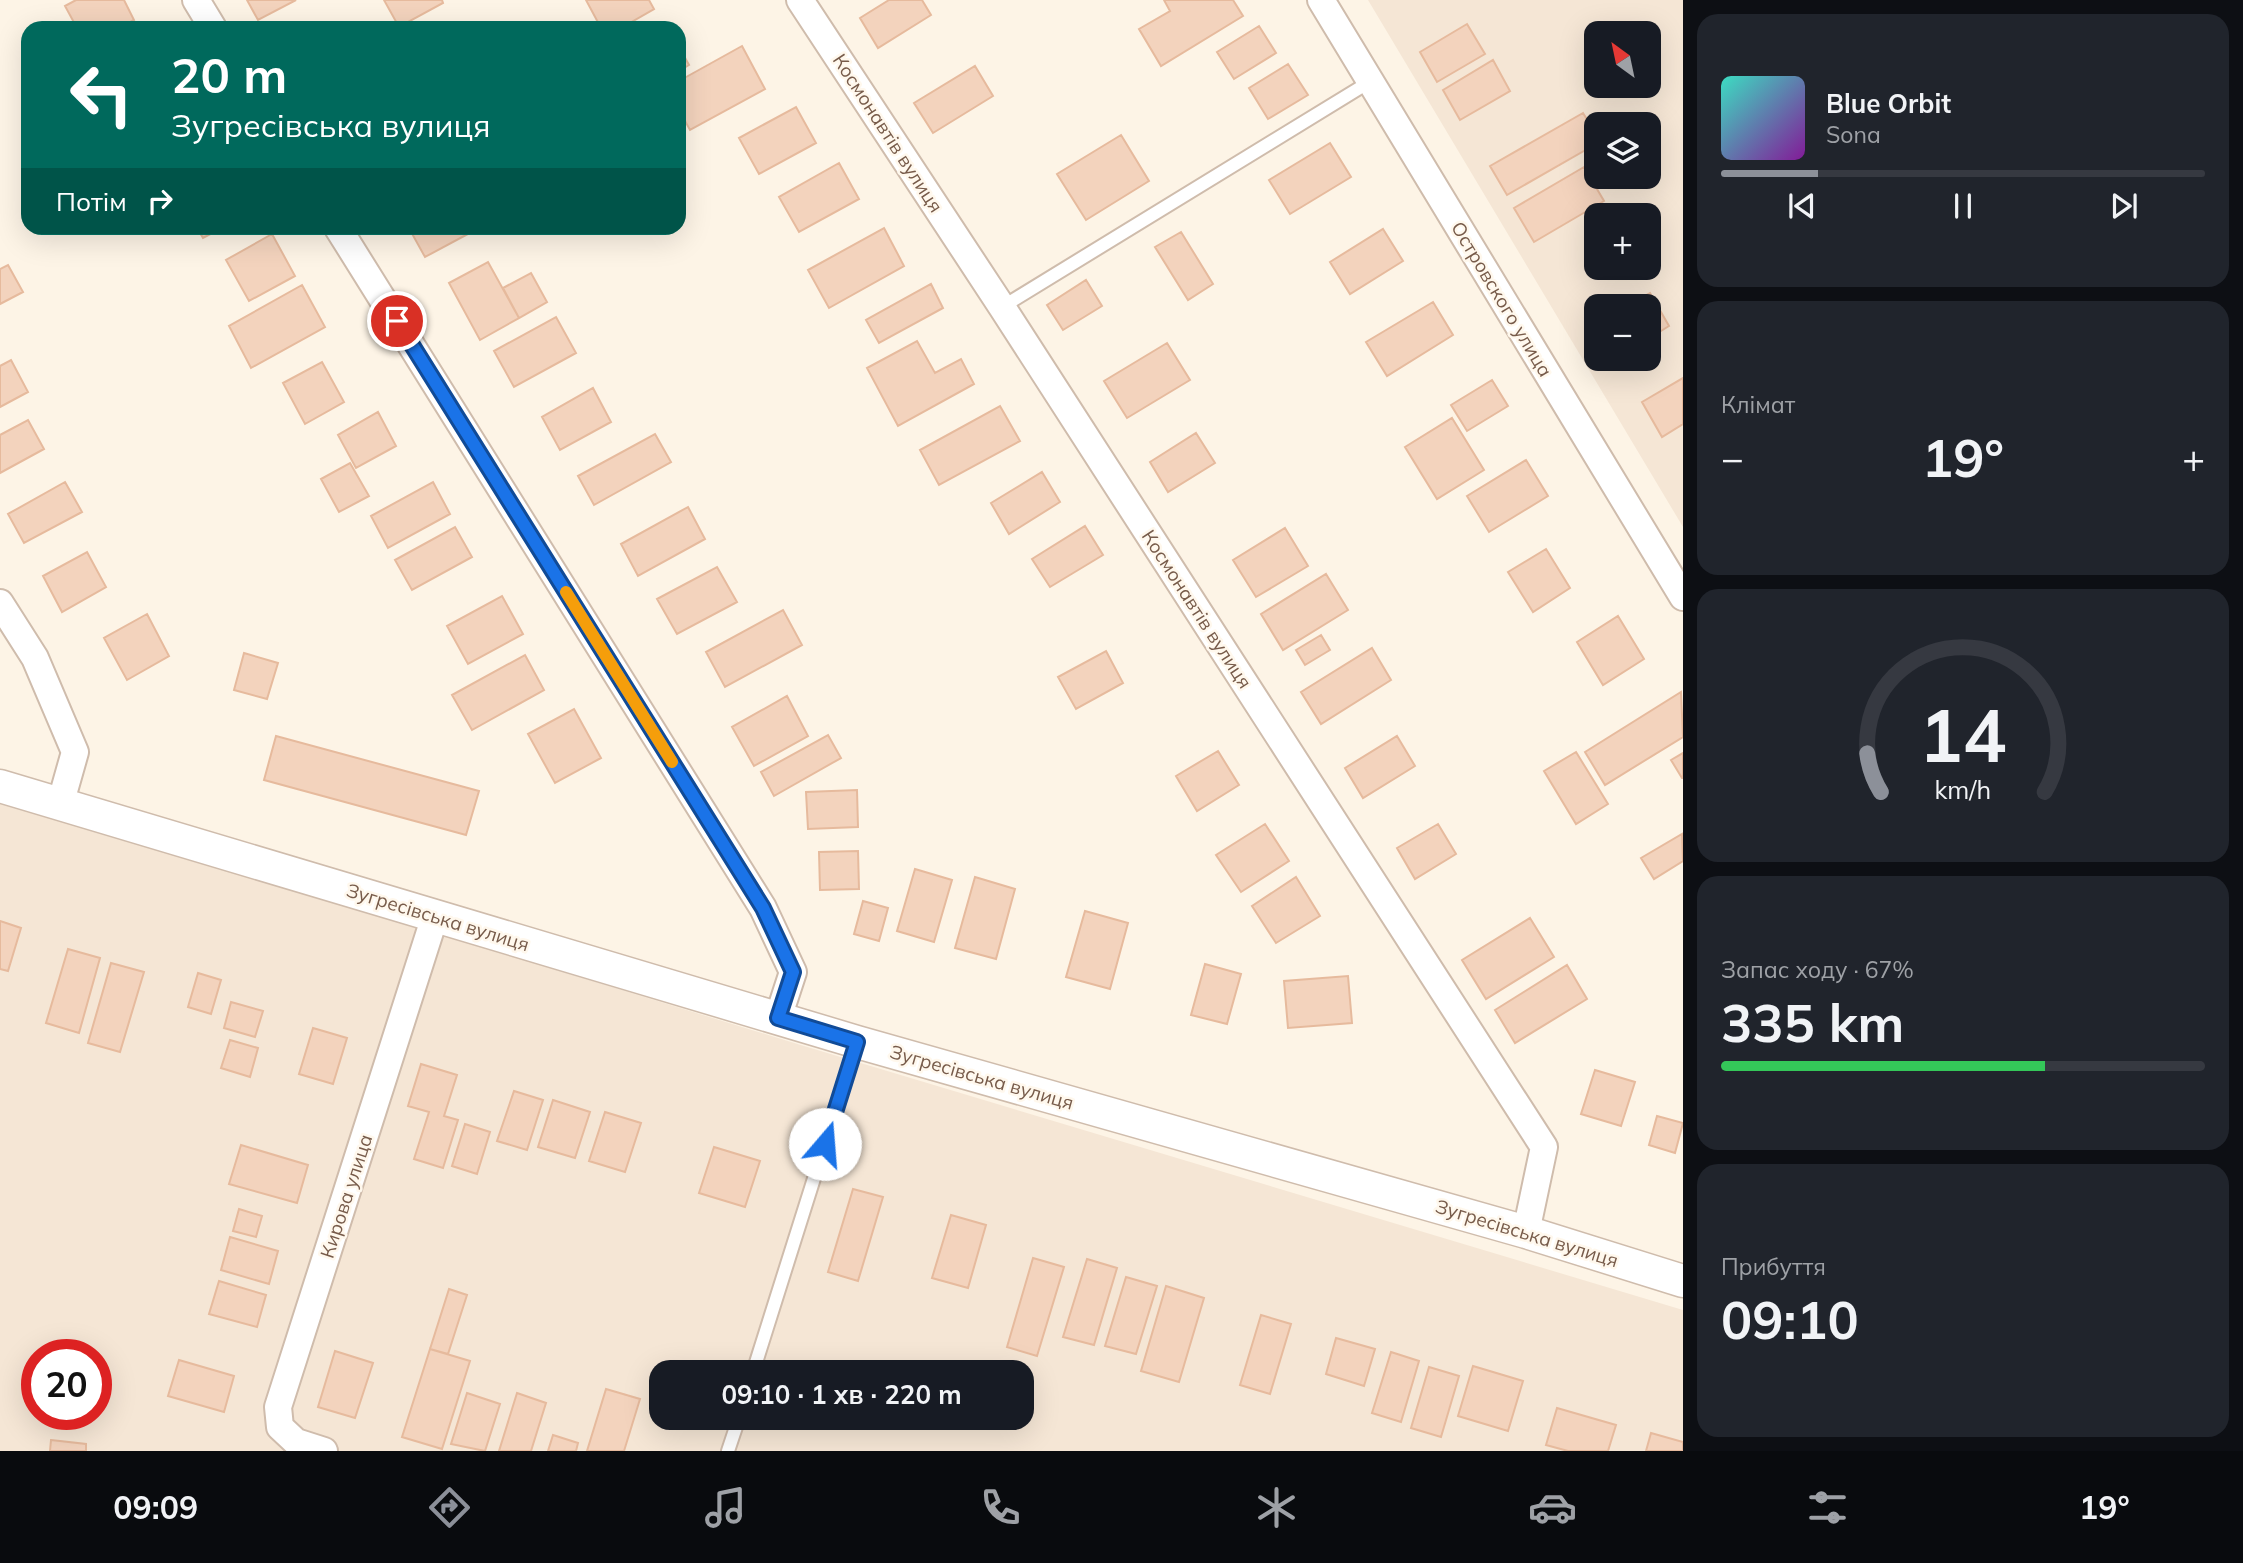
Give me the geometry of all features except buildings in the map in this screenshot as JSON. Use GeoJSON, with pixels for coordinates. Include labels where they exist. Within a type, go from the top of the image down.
{"type":"FeatureCollection","features":[{"type":"Feature","properties":{"kind":"street"},"geometry":{"type":"LineString","coordinates":[[196,0],[209,21]]}},
{"type":"Feature","properties":{"kind":"street","name":"Космонавтів вулиця"},"geometry":{"type":"LineString","coordinates":[[800,0],[1002,307],[1544,1147],[1526,1232]]}},
{"type":"Feature","properties":{"kind":"street","name":"Островского улица"},"geometry":{"type":"LineString","coordinates":[[1321,0],[1683,597]]}},
{"type":"Feature","properties":{"kind":"street"},"geometry":{"type":"LineString","coordinates":[[342,235],[763,908],[793,972],[778,1018]]}},
{"type":"Feature","properties":{"kind":"street"},"geometry":{"type":"LineString","coordinates":[[0,603],[35,658],[75,752],[60,805]]}},
{"type":"Feature","properties":{"kind":"street","name":"Зугресівська вулиця"},"geometry":{"type":"LineString","coordinates":[[0,786],[857,1042],[1526,1232],[1683,1280]]}},
{"type":"Feature","properties":{"kind":"street","name":"Кирова улица"},"geometry":{"type":"LineString","coordinates":[[324,1451],[296,1442],[280,1427],[278,1407],[435,916]]}},
{"type":"Feature","properties":{"kind":"lane"},"geometry":{"type":"LineString","coordinates":[[1002,307],[1371,81]]}},
{"type":"Feature","properties":{"kind":"lane"},"geometry":{"type":"LineString","coordinates":[[757,1360],[857,1042]]}},
{"type":"Feature","properties":{"kind":"lane"},"geometry":{"type":"LineString","coordinates":[[729,1451],[735,1430]]}},
{"type":"Feature","properties":{"kind":"shaded area"},"geometry":{"type":"Polygon","coordinates":[[[1368,0],[1683,0],[1683,527],[1590,371],[1661,371],[1661,294],[1584,294],[1584,361],[1368,0]]]}},
{"type":"Feature","properties":{"kind":"shaded area"},"geometry":{"type":"Polygon","coordinates":[[[0,799],[804,1046],[1683,1310],[1683,1451],[0,1451],[0,799]]]}},
{"type":"Feature","properties":{"kind":"slow traffic"},"geometry":{"type":"LineString","coordinates":[[566,592],[672,762]]}},
{"type":"Feature","properties":{"kind":"route"},"geometry":{"type":"LineString","coordinates":[[397,321],[763,908],[793,972],[778,1018],[857,1042],[825,1144]]}}]}
